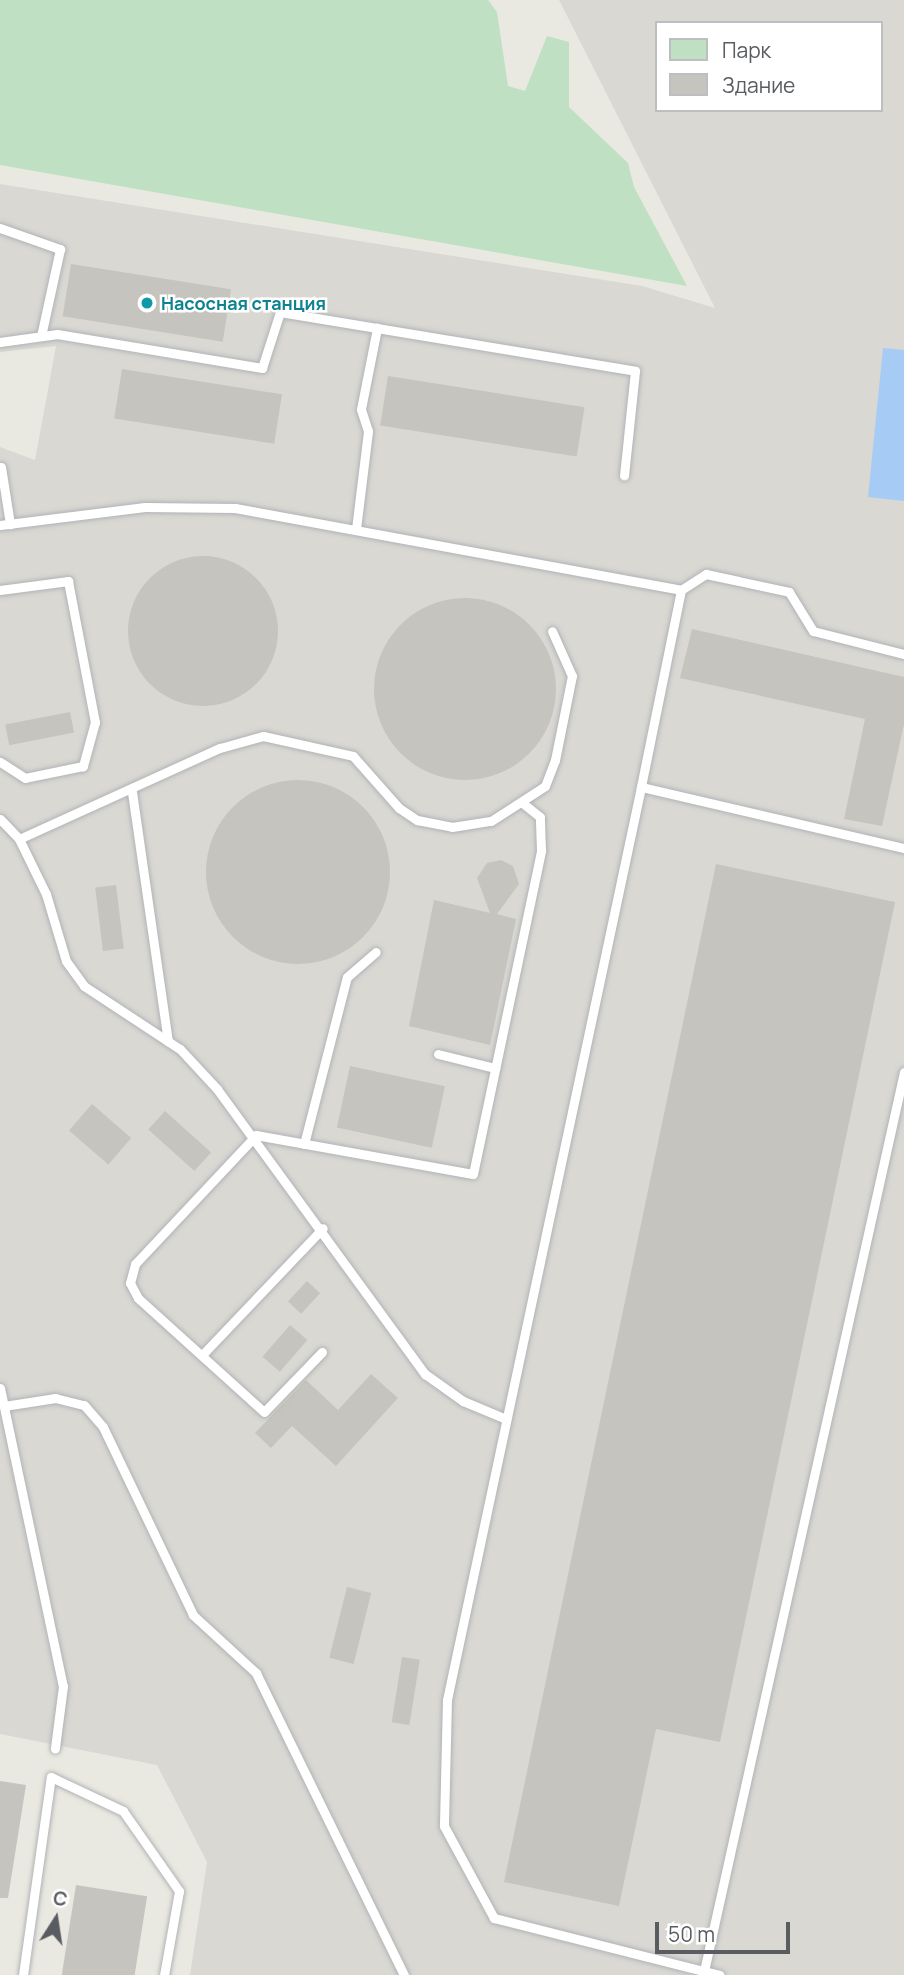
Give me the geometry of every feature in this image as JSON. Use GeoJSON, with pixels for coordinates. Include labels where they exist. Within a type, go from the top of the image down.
{"type":"FeatureCollection","features":[{"type":"Feature","properties":{"kind":"lane"},"geometry":{"type":"LineString","coordinates":[[0,228],[60,249],[41,336]]}},
{"type":"Feature","properties":{"kind":"lane"},"geometry":{"type":"LineString","coordinates":[[0,342],[41,336],[262,368],[280,312],[635,371],[624,475]]}},
{"type":"Feature","properties":{"kind":"lane"},"geometry":{"type":"LineString","coordinates":[[356,529],[368,431],[361,409],[377,328]]}},
{"type":"Feature","properties":{"kind":"lane"},"geometry":{"type":"LineString","coordinates":[[1,467],[5,524],[195,506],[356,529],[681,590],[706,574],[789,592],[813,631],[904,654]]}},
{"type":"Feature","properties":{"kind":"lane"},"geometry":{"type":"LineString","coordinates":[[0,590],[68,581],[94,722],[83,766],[25,778],[0,762]]}},
{"type":"Feature","properties":{"kind":"lane"},"geometry":{"type":"LineString","coordinates":[[681,590],[447,1700],[444,1826],[494,1918],[685,1971],[704,1971],[720,1975]]}},
{"type":"Feature","properties":{"kind":"lane"},"geometry":{"type":"LineString","coordinates":[[19,839],[132,792],[208,753],[263,736],[353,756],[398,808],[417,820],[452,827],[492,821],[545,786],[567,718],[572,676],[552,631]]}},
{"type":"Feature","properties":{"kind":"lane"},"geometry":{"type":"LineString","coordinates":[[640,787],[904,848]]}},
{"type":"Feature","properties":{"kind":"lane"},"geometry":{"type":"LineString","coordinates":[[132,792],[168,1041]]}},
{"type":"Feature","properties":{"kind":"lane"},"geometry":{"type":"LineString","coordinates":[[256,1135],[473,1174],[541,850],[540,817],[523,803]]}},
{"type":"Feature","properties":{"kind":"lane"},"geometry":{"type":"LineString","coordinates":[[0,819],[19,839],[46,894],[66,961],[84,986],[168,1041],[256,1135],[425,1374],[463,1401],[506,1419]]}},
{"type":"Feature","properties":{"kind":"lane"},"geometry":{"type":"LineString","coordinates":[[304,1144],[347,977],[376,952]]}},
{"type":"Feature","properties":{"kind":"lane"},"geometry":{"type":"LineString","coordinates":[[438,1054],[495,1068]]}},
{"type":"Feature","properties":{"kind":"lane"},"geometry":{"type":"LineString","coordinates":[[704,1971],[904,1072]]}},
{"type":"Feature","properties":{"kind":"lane"},"geometry":{"type":"LineString","coordinates":[[256,1135],[135,1264],[130,1283],[138,1298],[264,1412],[322,1352]]}},
{"type":"Feature","properties":{"kind":"lane"},"geometry":{"type":"LineString","coordinates":[[202,1355],[323,1228]]}},
{"type":"Feature","properties":{"kind":"lane"},"geometry":{"type":"LineString","coordinates":[[0,1388],[63,1686],[55,1748]]}},
{"type":"Feature","properties":{"kind":"lane"},"geometry":{"type":"LineString","coordinates":[[4,1406],[55,1398],[84,1405],[103,1427],[193,1615],[256,1673],[404,1975]]}},
{"type":"Feature","properties":{"kind":"lane"},"geometry":{"type":"LineString","coordinates":[[23,1975],[51,1777],[123,1811],[178,1891],[164,1975]]}},
{"type":"Feature","properties":{"kind":"shaded area"},"geometry":{"type":"Polygon","coordinates":[[[559,0],[904,0],[904,1975],[190,1975],[207,1862],[157,1765],[0,1734],[0,447],[35,460],[56,346],[0,352],[0,184],[642,286],[715,308],[559,0]]]}},
{"type":"Feature","properties":{"kind":"green space"},"geometry":{"type":"Polygon","coordinates":[[[0,0],[488,0],[497,12],[508,86],[525,91],[547,36],[569,42],[569,107],[628,163],[634,187],[687,286],[0,165],[0,0]]]}},
{"type":"Feature","properties":{"kind":"water"},"geometry":{"type":"Polygon","coordinates":[[[883,348],[904,350],[904,501],[868,497],[883,348]]]}},
{"type":"Feature","properties":{"kind":"building","name":"Насосная станция"},"geometry":{"type":"Polygon","coordinates":[[[71,264],[231,289],[223,342],[63,316],[71,264]]]}},
{"type":"Feature","properties":{"kind":"building"},"geometry":{"type":"Polygon","coordinates":[[[122,369],[282,394],[274,444],[114,418],[122,369]]]}},
{"type":"Feature","properties":{"kind":"building"},"geometry":{"type":"Polygon","coordinates":[[[388,376],[585,407],[577,457],[380,425],[388,376]]]}},
{"type":"Feature","properties":{"kind":"building"},"geometry":{"type":"Polygon","coordinates":[[[203,556],[232,561],[256,578],[273,602],[278,631],[273,660],[256,684],[232,701],[203,706],[174,701],[150,684],[133,660],[128,631],[133,602],[150,578],[174,561],[203,556]]]}},
{"type":"Feature","properties":{"kind":"building"},"geometry":{"type":"Polygon","coordinates":[[[465,598],[500,605],[529,625],[549,654],[556,689],[549,724],[529,753],[500,773],[465,780],[430,773],[401,753],[381,724],[374,689],[381,654],[401,625],[430,605],[465,598]]]}},
{"type":"Feature","properties":{"kind":"building"},"geometry":{"type":"Polygon","coordinates":[[[692,629],[904,677],[904,724],[882,826],[844,819],[865,719],[680,678],[692,629]]]}},
{"type":"Feature","properties":{"kind":"building"},"geometry":{"type":"Polygon","coordinates":[[[70,712],[74,733],[9,745],[5,725],[70,712]]]}},
{"type":"Feature","properties":{"kind":"building"},"geometry":{"type":"Polygon","coordinates":[[[298,780],[333,787],[363,807],[383,837],[390,872],[383,907],[363,937],[333,957],[298,964],[263,957],[233,937],[213,907],[206,872],[213,837],[233,807],[263,787],[298,780]]]}},
{"type":"Feature","properties":{"kind":"building"},"geometry":{"type":"Polygon","coordinates":[[[501,860],[513,866],[519,884],[497,914],[516,919],[490,1045],[409,1026],[434,900],[490,913],[477,878],[487,863],[501,860]]]}},
{"type":"Feature","properties":{"kind":"building"},"geometry":{"type":"Polygon","coordinates":[[[716,864],[895,902],[720,1742],[656,1729],[619,1906],[504,1882],[716,864]]]}},
{"type":"Feature","properties":{"kind":"building"},"geometry":{"type":"Polygon","coordinates":[[[116,885],[124,949],[103,951],[95,888],[116,885]]]}},
{"type":"Feature","properties":{"kind":"building"},"geometry":{"type":"Polygon","coordinates":[[[350,1066],[445,1086],[432,1148],[337,1128],[350,1066]]]}},
{"type":"Feature","properties":{"kind":"building"},"geometry":{"type":"Polygon","coordinates":[[[92,1104],[131,1138],[108,1165],[69,1130],[92,1104]]]}},
{"type":"Feature","properties":{"kind":"building"},"geometry":{"type":"Polygon","coordinates":[[[165,1111],[211,1152],[194,1171],[148,1130],[165,1111]]]}},
{"type":"Feature","properties":{"kind":"building"},"geometry":{"type":"Polygon","coordinates":[[[307,1281],[320,1293],[301,1314],[288,1301],[307,1281]]]}},
{"type":"Feature","properties":{"kind":"building"},"geometry":{"type":"Polygon","coordinates":[[[290,1325],[307,1340],[280,1372],[262,1357],[290,1325]]]}},
{"type":"Feature","properties":{"kind":"building"},"geometry":{"type":"Polygon","coordinates":[[[371,1374],[398,1398],[336,1466],[292,1426],[271,1448],[255,1433],[306,1380],[338,1410],[371,1374]]]}},
{"type":"Feature","properties":{"kind":"building"},"geometry":{"type":"Polygon","coordinates":[[[347,1587],[371,1593],[354,1664],[329,1658],[347,1587]]]}},
{"type":"Feature","properties":{"kind":"building"},"geometry":{"type":"Polygon","coordinates":[[[402,1657],[420,1660],[409,1725],[392,1722],[402,1657]]]}},
{"type":"Feature","properties":{"kind":"building"},"geometry":{"type":"Polygon","coordinates":[[[0,1781],[26,1785],[8,1898],[0,1898],[0,1781]]]}},
{"type":"Feature","properties":{"kind":"building"},"geometry":{"type":"Polygon","coordinates":[[[76,1885],[147,1896],[135,1975],[62,1975],[76,1885]]]}},
{"type":"Feature","properties":{"kind":"place","name":"Насосная станция"},"geometry":{"type":"Point","coordinates":[147,303]}}]}
